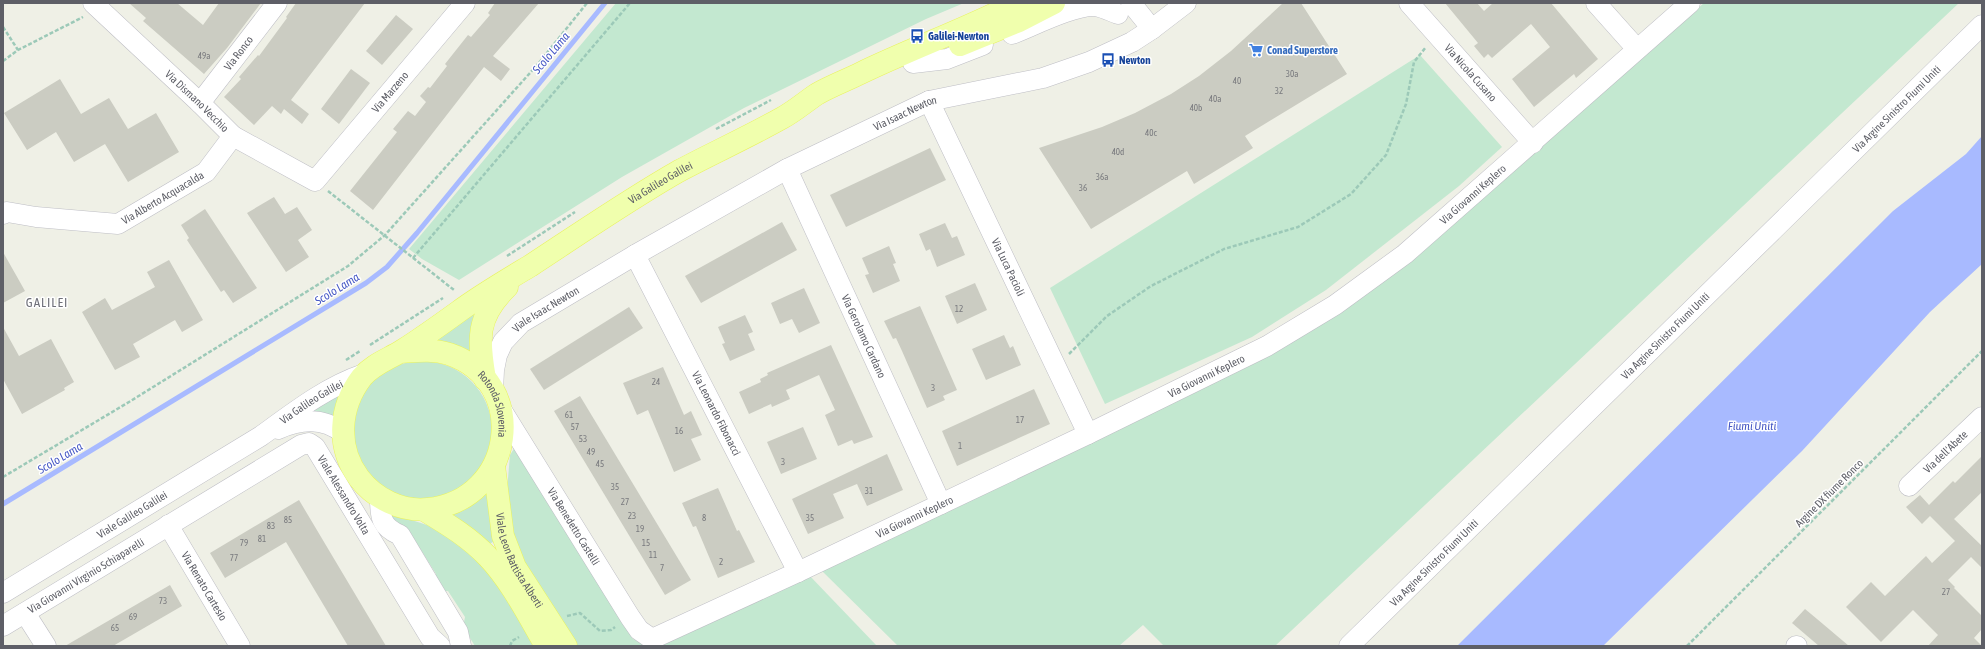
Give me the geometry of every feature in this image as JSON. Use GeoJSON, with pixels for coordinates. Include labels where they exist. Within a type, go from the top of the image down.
{"type":"FeatureCollection","features":[{"type":"Feature","properties":{"kind":"main road","name":"Via Galileo Galilei"},"geometry":{"type":"LineString","coordinates":[[401,352],[493,287],[679,172],[800,108],[817,94],[1017,3]]}},
{"type":"Feature","properties":{"kind":"main road","name":"Via Galileo Galilei"},"geometry":{"type":"LineString","coordinates":[[800,108],[818,107],[913,63],[1019,21],[1054,3]]}},
{"type":"Feature","properties":{"kind":"main road","name":"Via Galileo Galilei"},"geometry":{"type":"LineString","coordinates":[[493,393],[480,347],[482,327],[486,313],[497,296],[528,266]]}},
{"type":"Feature","properties":{"kind":"main road","name":"Rotonda Slovenia"},"geometry":{"type":"LineString","coordinates":[[427,350],[449,354],[469,364],[493,393],[503,423],[503,438],[500,452],[494,466],[482,484],[465,498],[446,507],[424,510],[401,507],[380,498],[365,485],[353,470],[346,452],[343,433],[347,403],[364,374],[382,361],[401,352],[427,350]]}},
{"type":"Feature","properties":{"kind":"main road","name":"Viale Leon Battista Alberti"},"geometry":{"type":"LineString","coordinates":[[494,466],[503,536],[515,567],[566,646]]}},
{"type":"Feature","properties":{"kind":"main road","name":"Viale Leon Battista Alberti"},"geometry":{"type":"LineString","coordinates":[[424,510],[455,529],[489,557],[501,573],[546,646]]}},
{"type":"Feature","properties":{"kind":"street","name":"Via Ronco"},"geometry":{"type":"LineString","coordinates":[[200,103],[277,3]]}},
{"type":"Feature","properties":{"kind":"street","name":"Via Marzeno"},"geometry":{"type":"LineString","coordinates":[[315,181],[465,3]]}},
{"type":"Feature","properties":{"kind":"street"},"geometry":{"type":"LineString","coordinates":[[1017,3],[1024,5],[1033,3]]}},
{"type":"Feature","properties":{"kind":"street","name":"Via Isaac Newton"},"geometry":{"type":"LineString","coordinates":[[635,255],[787,169],[929,100],[1043,78],[1089,62],[1132,42],[1152,30],[1186,3]]}},
{"type":"Feature","properties":{"kind":"street","name":"Via Nicola Cusano"},"geometry":{"type":"LineString","coordinates":[[1409,3],[1437,33],[1532,143]]}},
{"type":"Feature","properties":{"kind":"street"},"geometry":{"type":"LineString","coordinates":[[1596,3],[1637,49]]}},
{"type":"Feature","properties":{"kind":"street","name":"Via Giovanni Keplero"},"geometry":{"type":"LineString","coordinates":[[652,639],[798,572],[1088,434],[1267,346],[1335,305],[1405,254],[1690,3]]}},
{"type":"Feature","properties":{"kind":"street"},"geometry":{"type":"LineString","coordinates":[[913,63],[947,58],[1081,8],[1093,6],[1126,7],[1152,30]]}},
{"type":"Feature","properties":{"kind":"street","name":"Via Dismano Vecchio"},"geometry":{"type":"LineString","coordinates":[[97,7],[200,103],[233,136],[315,181]]}},
{"type":"Feature","properties":{"kind":"street"},"geometry":{"type":"LineString","coordinates":[[1126,7],[1132,42]]}},
{"type":"Feature","properties":{"kind":"street","name":"Via Argine Sinistro Fiumi Uniti"},"geometry":{"type":"LineString","coordinates":[[1349,646],[1982,25]]}},
{"type":"Feature","properties":{"kind":"street","name":"Via Luca Pacioli"},"geometry":{"type":"LineString","coordinates":[[929,100],[1088,434]]}},
{"type":"Feature","properties":{"kind":"street","name":"Via Alberto Acquacalda"},"geometry":{"type":"LineString","coordinates":[[3,214],[7,212],[36,217],[118,224],[206,172],[233,136]]}},
{"type":"Feature","properties":{"kind":"street","name":"Via Gerolamo Cardano"},"geometry":{"type":"LineString","coordinates":[[787,169],[941,504]]}},
{"type":"Feature","properties":{"kind":"street","name":"Viale Isaac Newton"},"geometry":{"type":"LineString","coordinates":[[493,393],[494,370],[497,355],[503,342],[511,332],[521,324],[635,255]]}},
{"type":"Feature","properties":{"kind":"street","name":"Via Leonardo Fibonacci"},"geometry":{"type":"LineString","coordinates":[[635,255],[798,572]]}},
{"type":"Feature","properties":{"kind":"street","name":"Via Galileo Galilei"},"geometry":{"type":"LineString","coordinates":[[261,436],[300,407],[344,381],[364,374]]}},
{"type":"Feature","properties":{"kind":"street","name":"Via Benedetto Castelli"},"geometry":{"type":"LineString","coordinates":[[493,393],[630,617],[639,630],[652,639]]}},
{"type":"Feature","properties":{"kind":"street","name":"Via dell'Abete"},"geometry":{"type":"LineString","coordinates":[[1909,486],[1982,417]]}},
{"type":"Feature","properties":{"kind":"street"},"geometry":{"type":"LineString","coordinates":[[261,436],[295,422],[331,424],[343,433]]}},
{"type":"Feature","properties":{"kind":"street","name":"Viale Galileo Galilei"},"geometry":{"type":"LineString","coordinates":[[3,594],[261,436]]}},
{"type":"Feature","properties":{"kind":"street","name":"Viale Alessandro Volta"},"geometry":{"type":"LineString","coordinates":[[168,525],[301,445],[309,443],[316,447],[430,637],[440,646]]}},
{"type":"Feature","properties":{"kind":"street"},"geometry":{"type":"LineString","coordinates":[[229,456],[245,479]]}},
{"type":"Feature","properties":{"kind":"street"},"geometry":{"type":"LineString","coordinates":[[349,503],[348,487],[353,470]]}},
{"type":"Feature","properties":{"kind":"street","name":"Viale Alessandro Volta"},"geometry":{"type":"LineString","coordinates":[[380,498],[382,520],[390,531],[400,535],[458,632],[461,646]]}},
{"type":"Feature","properties":{"kind":"street","name":"Via Giovanni Virginio Schiaparelli"},"geometry":{"type":"LineString","coordinates":[[3,626],[168,525]]}},
{"type":"Feature","properties":{"kind":"street","name":"Via Renato Cartesio"},"geometry":{"type":"LineString","coordinates":[[168,525],[240,646]]}},
{"type":"Feature","properties":{"kind":"street"},"geometry":{"type":"LineString","coordinates":[[374,544],[390,531]]}},
{"type":"Feature","properties":{"kind":"street"},"geometry":{"type":"LineString","coordinates":[[25,613],[46,646]]}},
{"type":"Feature","properties":{"kind":"path"},"geometry":{"type":"LineString","coordinates":[[3,477],[129,402],[348,266],[385,235],[538,64],[587,3]]}},
{"type":"Feature","properties":{"kind":"path"},"geometry":{"type":"LineString","coordinates":[[413,258],[630,3]]}},
{"type":"Feature","properties":{"kind":"path"},"geometry":{"type":"LineString","coordinates":[[3,61],[18,50],[97,7]]}},
{"type":"Feature","properties":{"kind":"path"},"geometry":{"type":"LineString","coordinates":[[3,28],[18,50]]}},
{"type":"Feature","properties":{"kind":"path"},"geometry":{"type":"LineString","coordinates":[[1056,366],[1107,316],[1152,286],[1224,249],[1298,227],[1351,194],[1386,155],[1406,104],[1414,62],[1437,33]]}},
{"type":"Feature","properties":{"kind":"path"},"geometry":{"type":"LineString","coordinates":[[315,181],[454,290]]}},
{"type":"Feature","properties":{"kind":"path","name":"Argine DX fiume Ronco"},"geometry":{"type":"LineString","coordinates":[[1687,646],[1982,351]]}},
{"type":"Feature","properties":{"kind":"path"},"geometry":{"type":"LineString","coordinates":[[564,618],[570,614],[580,612],[600,631],[611,630],[630,617]]}},
{"type":"Feature","properties":{"kind":"green space"},"geometry":{"type":"Polygon","coordinates":[[[616,3],[964,3],[926,19],[744,108],[622,177],[459,280],[422,259],[409,249],[616,3]]]}},
{"type":"Feature","properties":{"kind":"green space"},"geometry":{"type":"Polygon","coordinates":[[[1704,3],[1959,3],[1275,646],[1164,646],[1143,625],[1119,646],[898,646],[821,570],[1097,440],[1311,331],[1404,265],[1704,3]]]}},
{"type":"Feature","properties":{"kind":"green space"},"geometry":{"type":"Polygon","coordinates":[[[1420,55],[1502,147],[1459,186],[1326,290],[1252,337],[1105,404],[1050,288],[1420,55]]]}},
{"type":"Feature","properties":{"kind":"green space"},"geometry":{"type":"Polygon","coordinates":[[[481,303],[472,331],[469,357],[431,344],[481,303]]]}},
{"type":"Feature","properties":{"kind":"green space"},"geometry":{"type":"Polygon","coordinates":[[[422,361],[442,364],[449,367],[461,373],[476,387],[489,411],[492,431],[489,451],[486,458],[480,470],[466,485],[442,498],[422,501],[402,498],[395,495],[383,489],[368,475],[355,451],[352,431],[355,411],[358,404],[364,392],[378,377],[402,364],[422,361]]]}},
{"type":"Feature","properties":{"kind":"green space"},"geometry":{"type":"Polygon","coordinates":[[[346,388],[337,420],[301,413],[346,388]]]}},
{"type":"Feature","properties":{"kind":"green space"},"geometry":{"type":"Polygon","coordinates":[[[515,447],[633,639],[648,646],[573,646],[512,544],[506,502],[510,455],[515,447]]]}},
{"type":"Feature","properties":{"kind":"green space"},"geometry":{"type":"Polygon","coordinates":[[[489,491],[495,541],[489,544],[448,515],[468,508],[489,491]]]}},
{"type":"Feature","properties":{"kind":"green space"},"geometry":{"type":"Polygon","coordinates":[[[390,513],[430,526],[461,545],[481,560],[538,646],[475,646],[463,627],[465,617],[448,591],[439,592],[432,582],[436,574],[409,531],[399,529],[390,513]]]}},
{"type":"Feature","properties":{"kind":"green space"},"geometry":{"type":"Polygon","coordinates":[[[808,574],[877,646],[654,646],[808,574]]]}},
{"type":"Feature","properties":{"kind":"water","name":"Fiumi Uniti"},"geometry":{"type":"Polygon","coordinates":[[[1982,136],[1982,264],[1930,312],[1802,451],[1603,646],[1457,646],[1893,211],[1966,154],[1982,136]]]}},
{"type":"Feature","properties":{"kind":"building"},"geometry":{"type":"Polygon","coordinates":[[[129,3],[177,3],[203,25],[219,3],[261,3],[227,48],[204,74],[143,21],[146,18],[129,3]]]}},
{"type":"Feature","properties":{"kind":"building"},"geometry":{"type":"Polygon","coordinates":[[[296,3],[365,3],[291,100],[309,114],[302,124],[284,109],[281,114],[272,106],[254,125],[224,97],[241,79],[239,77],[258,55],[259,56],[287,18],[286,17],[296,3]]]}},
{"type":"Feature","properties":{"kind":"building"},"geometry":{"type":"Polygon","coordinates":[[[495,3],[539,3],[493,56],[510,69],[501,81],[484,67],[373,210],[350,191],[397,132],[393,129],[408,111],[415,116],[426,102],[420,96],[428,87],[430,88],[447,66],[445,64],[468,35],[471,37],[490,15],[488,13],[495,3]]]}},
{"type":"Feature","properties":{"kind":"building"},"geometry":{"type":"Polygon","coordinates":[[[1283,3],[1301,3],[1347,74],[1245,136],[1253,148],[1194,184],[1187,171],[1091,229],[1039,148],[1102,127],[1135,113],[1171,94],[1199,76],[1231,51],[1283,3]]]}},
{"type":"Feature","properties":{"kind":"building"},"geometry":{"type":"Polygon","coordinates":[[[1445,3],[1477,3],[1484,11],[1493,3],[1551,3],[1598,59],[1576,78],[1574,74],[1534,107],[1512,79],[1550,47],[1531,24],[1492,58],[1488,54],[1484,58],[1474,46],[1478,43],[1445,3]]]}},
{"type":"Feature","properties":{"kind":"building"},"geometry":{"type":"Polygon","coordinates":[[[396,15],[413,29],[382,65],[366,51],[396,15]]]}},
{"type":"Feature","properties":{"kind":"building"},"geometry":{"type":"Polygon","coordinates":[[[351,69],[370,83],[339,124],[321,109],[351,69]]]}},
{"type":"Feature","properties":{"kind":"building"},"geometry":{"type":"Polygon","coordinates":[[[60,79],[81,114],[109,98],[128,129],[156,113],[179,152],[128,182],[105,144],[74,162],[56,132],[27,150],[4,113],[60,79]]]}},
{"type":"Feature","properties":{"kind":"building"},"geometry":{"type":"Polygon","coordinates":[[[930,148],[946,180],[846,227],[830,195],[930,148]]]}},
{"type":"Feature","properties":{"kind":"building"},"geometry":{"type":"Polygon","coordinates":[[[274,197],[285,214],[297,207],[312,230],[298,240],[309,257],[286,272],[247,213],[274,197]]]}},
{"type":"Feature","properties":{"kind":"building"},"geometry":{"type":"Polygon","coordinates":[[[205,209],[257,288],[233,303],[224,290],[221,292],[187,240],[189,238],[181,225],[205,209]]]}},
{"type":"Feature","properties":{"kind":"building"},"geometry":{"type":"Polygon","coordinates":[[[782,222],[797,250],[701,303],[685,276],[782,222]]]}},
{"type":"Feature","properties":{"kind":"building"},"geometry":{"type":"Polygon","coordinates":[[[945,223],[952,238],[957,236],[965,255],[937,267],[930,249],[926,251],[919,234],[945,223]]]}},
{"type":"Feature","properties":{"kind":"building"},"geometry":{"type":"Polygon","coordinates":[[[889,246],[896,263],[893,264],[900,281],[873,293],[865,275],[869,274],[862,258],[889,246]]]}},
{"type":"Feature","properties":{"kind":"building"},"geometry":{"type":"Polygon","coordinates":[[[3,252],[25,291],[3,303],[3,252]]]}},
{"type":"Feature","properties":{"kind":"building"},"geometry":{"type":"Polygon","coordinates":[[[169,260],[203,320],[182,332],[175,320],[133,344],[140,357],[115,370],[82,312],[105,298],[112,310],[155,287],[147,272],[169,260]]]}},
{"type":"Feature","properties":{"kind":"building"},"geometry":{"type":"Polygon","coordinates":[[[975,283],[987,310],[957,324],[945,296],[975,283]]]}},
{"type":"Feature","properties":{"kind":"building"},"geometry":{"type":"Polygon","coordinates":[[[804,288],[820,323],[799,333],[792,319],[780,324],[771,303],[804,288]]]}},
{"type":"Feature","properties":{"kind":"building"},"geometry":{"type":"Polygon","coordinates":[[[920,306],[957,390],[943,396],[945,400],[927,408],[896,338],[893,339],[884,321],[920,306]]]}},
{"type":"Feature","properties":{"kind":"building"},"geometry":{"type":"Polygon","coordinates":[[[629,307],[643,328],[544,390],[530,369],[629,307]]]}},
{"type":"Feature","properties":{"kind":"building"},"geometry":{"type":"Polygon","coordinates":[[[745,315],[753,332],[748,334],[755,350],[730,361],[722,344],[725,343],[718,327],[745,315]]]}},
{"type":"Feature","properties":{"kind":"building"},"geometry":{"type":"Polygon","coordinates":[[[3,327],[19,356],[51,339],[74,382],[64,388],[65,390],[22,414],[3,379],[3,327]]]}},
{"type":"Feature","properties":{"kind":"building"},"geometry":{"type":"Polygon","coordinates":[[[1004,335],[1010,348],[1013,346],[1021,365],[986,380],[972,349],[1004,335]]]}},
{"type":"Feature","properties":{"kind":"building"},"geometry":{"type":"Polygon","coordinates":[[[831,345],[873,437],[854,444],[852,440],[838,446],[825,415],[835,410],[819,375],[786,390],[790,399],[772,407],[771,404],[749,414],[739,392],[761,382],[760,379],[768,375],[767,373],[831,345]]]}},
{"type":"Feature","properties":{"kind":"building"},"geometry":{"type":"Polygon","coordinates":[[[663,367],[684,415],[691,411],[702,435],[691,439],[701,460],[674,472],[648,410],[637,415],[623,383],[663,367]]]}},
{"type":"Feature","properties":{"kind":"building"},"geometry":{"type":"Polygon","coordinates":[[[1034,389],[1050,424],[957,466],[942,431],[1034,389]]]}},
{"type":"Feature","properties":{"kind":"building"},"geometry":{"type":"Polygon","coordinates":[[[580,396],[691,580],[665,595],[554,411],[580,396]]]}},
{"type":"Feature","properties":{"kind":"building"},"geometry":{"type":"Polygon","coordinates":[[[803,427],[817,459],[781,474],[767,442],[803,427]]]}},
{"type":"Feature","properties":{"kind":"building"},"geometry":{"type":"Polygon","coordinates":[[[887,454],[903,490],[867,506],[857,484],[833,494],[844,518],[808,534],[792,499],[887,454]]]}},
{"type":"Feature","properties":{"kind":"building"},"geometry":{"type":"Polygon","coordinates":[[[1982,456],[1982,492],[1954,519],[1982,546],[1982,568],[1971,557],[1948,580],[1982,616],[1982,629],[1974,638],[1982,646],[1928,646],[1938,635],[1913,610],[1881,642],[1846,607],[1871,582],[1885,596],[1926,556],[1932,563],[1955,541],[1930,516],[1922,524],[1906,507],[1920,495],[1929,505],[1953,481],[1955,483],[1982,456]]]}},
{"type":"Feature","properties":{"kind":"building"},"geometry":{"type":"Polygon","coordinates":[[[718,488],[737,531],[739,530],[755,562],[718,578],[696,526],[693,527],[682,503],[718,488]]]}},
{"type":"Feature","properties":{"kind":"building"},"geometry":{"type":"Polygon","coordinates":[[[299,500],[386,646],[348,646],[286,542],[225,578],[210,553],[299,500]]]}},
{"type":"Feature","properties":{"kind":"building"},"geometry":{"type":"Polygon","coordinates":[[[170,585],[182,606],[113,646],[65,646],[170,585]]]}},
{"type":"Feature","properties":{"kind":"building"},"geometry":{"type":"Polygon","coordinates":[[[1805,609],[1849,646],[1819,646],[1792,623],[1805,609]]]}},
{"type":"Feature","properties":{"kind":"waterway","name":"Scolo Lama"},"geometry":{"type":"LineString","coordinates":[[3,504],[366,283],[387,267],[417,233],[605,3]]}},
{"type":"Feature","properties":{"kind":"place","name":"Galilei-Newton"},"geometry":{"type":"Point","coordinates":[917,36]}},
{"type":"Feature","properties":{"kind":"place","name":"Conad Superstore"},"geometry":{"type":"Point","coordinates":[1256,50]}},
{"type":"Feature","properties":{"kind":"place","name":"Newton"},"geometry":{"type":"Point","coordinates":[1108,60]}},
{"type":"Feature","properties":{"kind":"district","name":"GALILEI"},"geometry":{"type":"Point","coordinates":[47,302]}}]}
